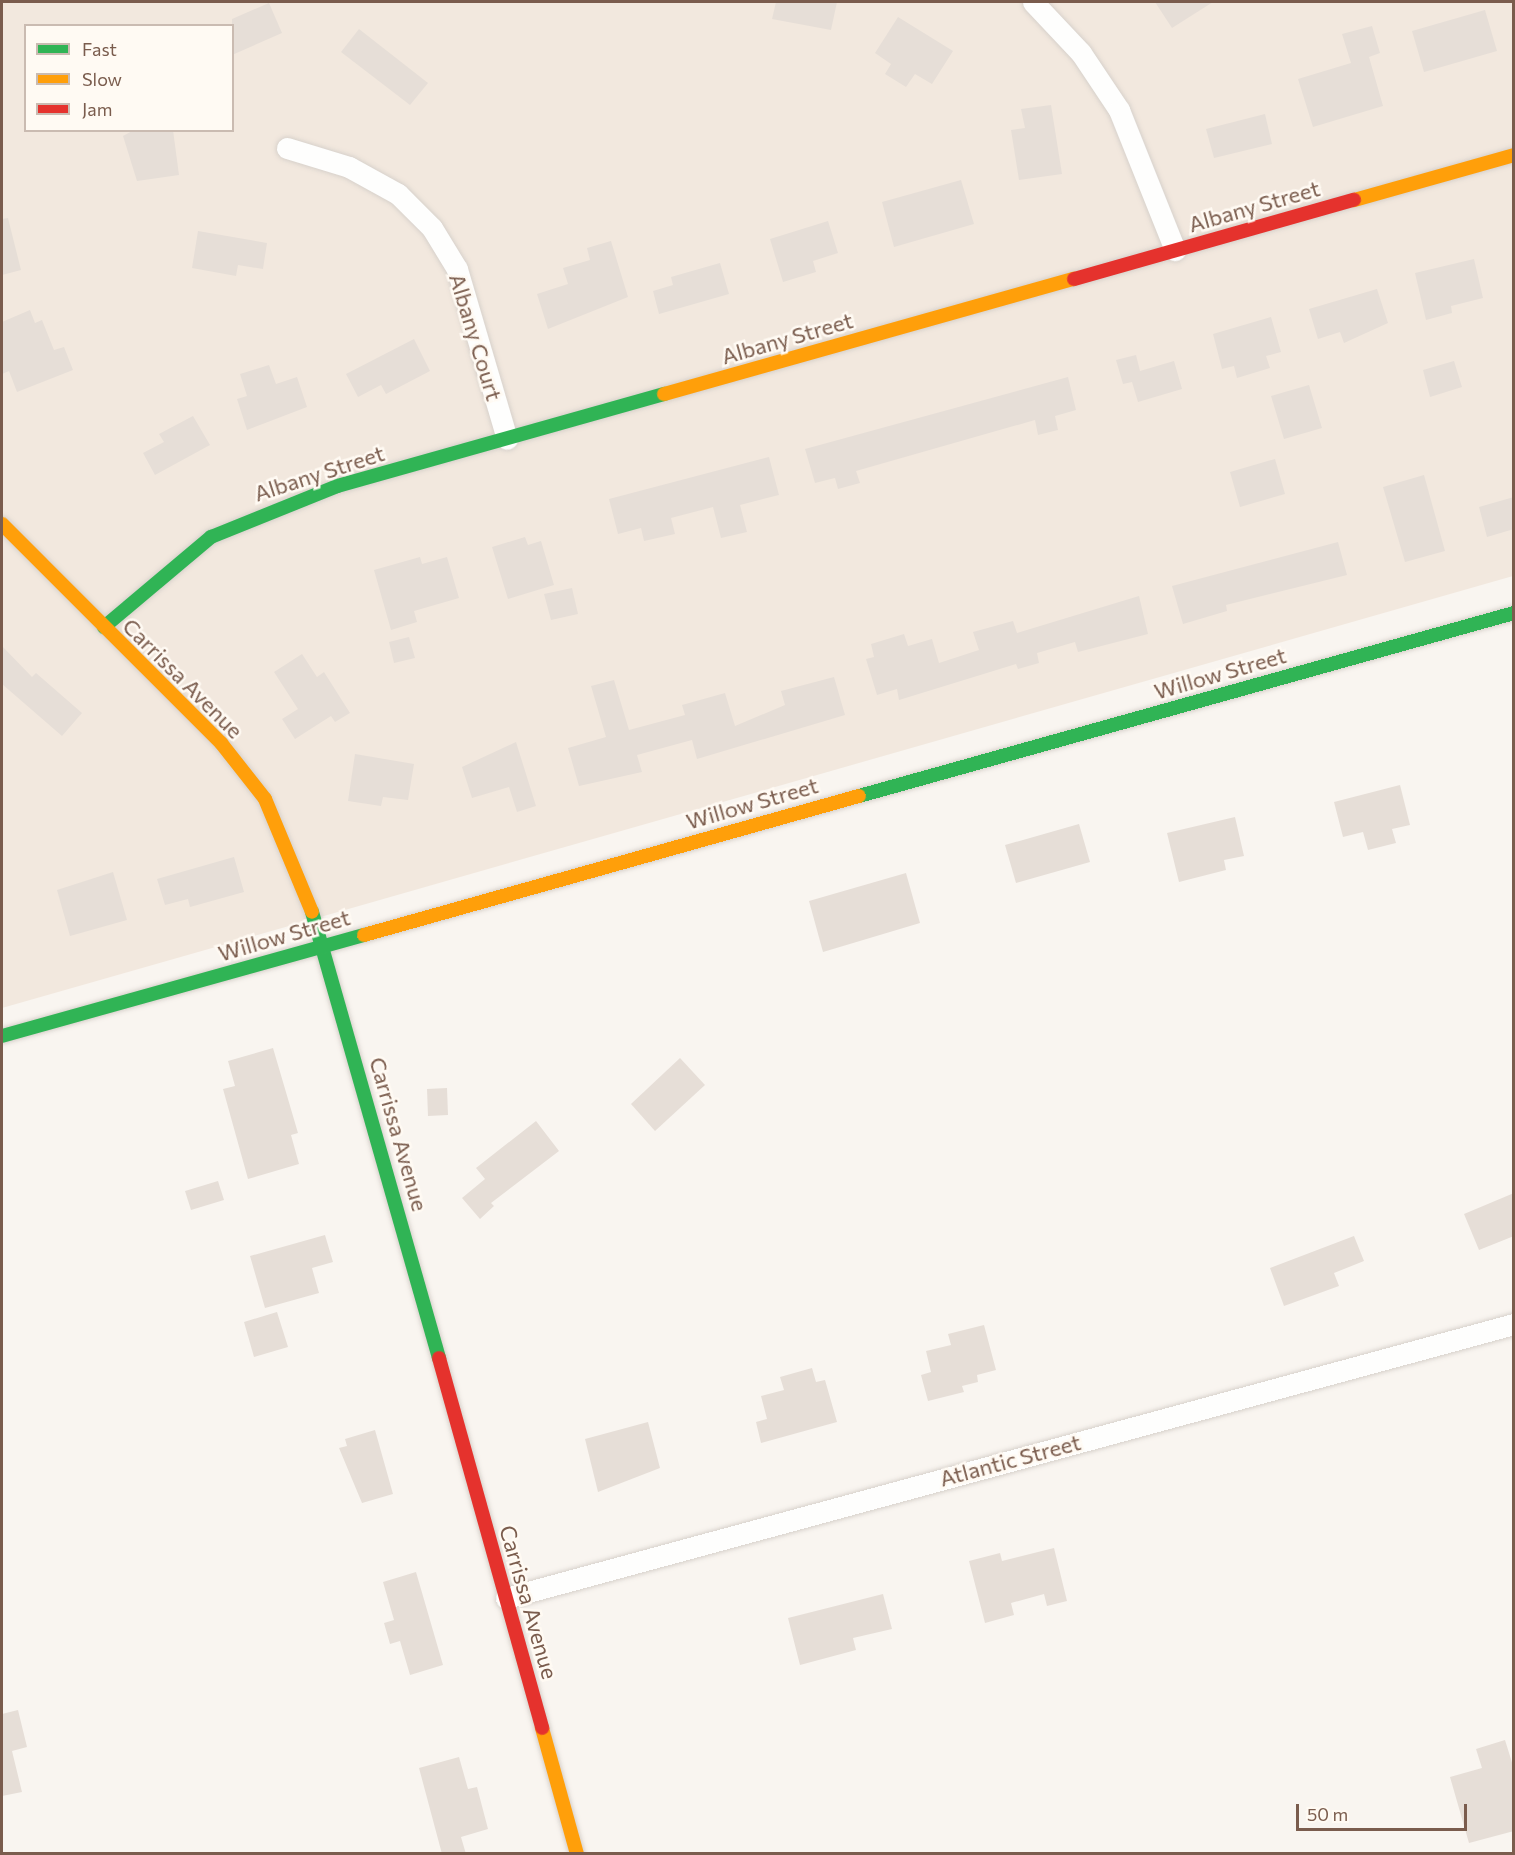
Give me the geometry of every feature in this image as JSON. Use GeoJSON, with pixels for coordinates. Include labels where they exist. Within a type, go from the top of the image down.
{"type":"FeatureCollection","features":[{"type":"Feature","properties":{"kind":"street"},"geometry":{"type":"LineString","coordinates":[[1033,2],[1081,53],[1119,110],[1175,250]]}},
{"type":"Feature","properties":{"kind":"street","name":"Albany Court"},"geometry":{"type":"LineString","coordinates":[[287,148],[349,167],[398,194],[432,228],[457,269],[507,439]]}},
{"type":"Feature","properties":{"kind":"street","name":"Albany Street"},"geometry":{"type":"LineString","coordinates":[[104,627],[211,537],[271,508],[507,439],[1514,155]]}},
{"type":"Feature","properties":{"kind":"street","name":"Carrissa Avenue"},"geometry":{"type":"LineString","coordinates":[[2,524],[221,743],[265,799],[324,945],[577,1854]]}},
{"type":"Feature","properties":{"kind":"street","name":"Willow Street"},"geometry":{"type":"LineString","coordinates":[[2,1036],[1514,613]]}},
{"type":"Feature","properties":{"kind":"street","name":"Atlantic Street"},"geometry":{"type":"LineString","coordinates":[[506,1598],[1514,1324]]}},
{"type":"Feature","properties":{"kind":"shaded area"},"geometry":{"type":"Polygon","coordinates":[[[2,2],[1513,2],[1513,576],[2,1008],[2,2]]]}},
{"type":"Feature","properties":{"kind":"building"},"geometry":{"type":"Polygon","coordinates":[[[776,2],[837,2],[831,30],[772,19],[776,2]]]}},
{"type":"Feature","properties":{"kind":"building"},"geometry":{"type":"Polygon","coordinates":[[[1155,2],[1213,2],[1172,28],[1155,2]]]}},
{"type":"Feature","properties":{"kind":"building"},"geometry":{"type":"Polygon","coordinates":[[[269,3],[282,33],[234,54],[232,19],[269,3]]]}},
{"type":"Feature","properties":{"kind":"building"},"geometry":{"type":"Polygon","coordinates":[[[1485,10],[1497,51],[1424,72],[1412,31],[1485,10]]]}},
{"type":"Feature","properties":{"kind":"building"},"geometry":{"type":"Polygon","coordinates":[[[898,17],[953,51],[932,84],[915,74],[906,87],[885,74],[891,64],[875,53],[898,17]]]}},
{"type":"Feature","properties":{"kind":"building"},"geometry":{"type":"Polygon","coordinates":[[[1372,26],[1380,53],[1369,57],[1383,106],[1313,127],[1298,79],[1351,63],[1342,34],[1372,26]]]}},
{"type":"Feature","properties":{"kind":"building"},"geometry":{"type":"Polygon","coordinates":[[[359,29],[428,83],[410,105],[341,52],[359,29]]]}},
{"type":"Feature","properties":{"kind":"building"},"geometry":{"type":"Polygon","coordinates":[[[1051,105],[1062,174],[1019,180],[1011,130],[1025,128],[1021,109],[1051,105]]]}},
{"type":"Feature","properties":{"kind":"building"},"geometry":{"type":"Polygon","coordinates":[[[1265,114],[1272,144],[1214,158],[1206,129],[1265,114]]]}},
{"type":"Feature","properties":{"kind":"building"},"geometry":{"type":"Polygon","coordinates":[[[130,132],[173,132],[179,175],[137,181],[123,136],[130,132]]]}},
{"type":"Feature","properties":{"kind":"building"},"geometry":{"type":"Polygon","coordinates":[[[961,180],[974,224],[894,247],[882,202],[961,180]]]}},
{"type":"Feature","properties":{"kind":"building"},"geometry":{"type":"Polygon","coordinates":[[[8,218],[21,270],[2,275],[2,219],[8,218]]]}},
{"type":"Feature","properties":{"kind":"building"},"geometry":{"type":"Polygon","coordinates":[[[828,221],[838,253],[813,261],[816,272],[783,282],[770,239],[828,221]]]}},
{"type":"Feature","properties":{"kind":"building"},"geometry":{"type":"Polygon","coordinates":[[[198,231],[267,243],[263,269],[238,265],[236,276],[192,268],[198,231]]]}},
{"type":"Feature","properties":{"kind":"building"},"geometry":{"type":"Polygon","coordinates":[[[611,241],[628,297],[548,329],[537,294],[568,284],[563,268],[590,260],[587,248],[611,241]]]}},
{"type":"Feature","properties":{"kind":"building"},"geometry":{"type":"Polygon","coordinates":[[[1474,259],[1483,298],[1451,306],[1452,313],[1426,320],[1415,273],[1474,259]]]}},
{"type":"Feature","properties":{"kind":"building"},"geometry":{"type":"Polygon","coordinates":[[[720,263],[729,294],[659,314],[653,291],[673,285],[671,277],[720,263]]]}},
{"type":"Feature","properties":{"kind":"building"},"geometry":{"type":"Polygon","coordinates":[[[1377,289],[1388,323],[1344,343],[1340,332],[1318,339],[1309,309],[1377,289]]]}},
{"type":"Feature","properties":{"kind":"building"},"geometry":{"type":"Polygon","coordinates":[[[30,310],[35,323],[42,320],[54,350],[64,347],[73,370],[17,392],[9,371],[2,374],[2,322],[30,310]]]}},
{"type":"Feature","properties":{"kind":"building"},"geometry":{"type":"Polygon","coordinates":[[[1271,317],[1281,352],[1266,356],[1270,368],[1237,378],[1234,366],[1222,369],[1213,334],[1271,317]]]}},
{"type":"Feature","properties":{"kind":"building"},"geometry":{"type":"Polygon","coordinates":[[[414,339],[430,371],[386,394],[381,385],[358,397],[346,374],[414,339]]]}},
{"type":"Feature","properties":{"kind":"building"},"geometry":{"type":"Polygon","coordinates":[[[1136,355],[1140,371],[1174,361],[1182,389],[1138,402],[1132,382],[1123,384],[1116,360],[1136,355]]]}},
{"type":"Feature","properties":{"kind":"building"},"geometry":{"type":"Polygon","coordinates":[[[1454,361],[1462,387],[1430,397],[1423,370],[1454,361]]]}},
{"type":"Feature","properties":{"kind":"building"},"geometry":{"type":"Polygon","coordinates":[[[269,365],[276,384],[297,377],[307,407],[247,430],[237,399],[247,396],[240,374],[269,365]]]}},
{"type":"Feature","properties":{"kind":"building"},"geometry":{"type":"Polygon","coordinates":[[[1068,377],[1076,410],[1055,416],[1058,430],[1038,435],[1035,420],[856,471],[860,483],[838,489],[835,478],[815,483],[805,449],[1068,377]]]}},
{"type":"Feature","properties":{"kind":"building"},"geometry":{"type":"Polygon","coordinates":[[[1309,385],[1322,428],[1284,439],[1271,396],[1309,385]]]}},
{"type":"Feature","properties":{"kind":"building"},"geometry":{"type":"Polygon","coordinates":[[[193,416],[210,445],[155,475],[143,453],[164,442],[159,434],[193,416]]]}},
{"type":"Feature","properties":{"kind":"building"},"geometry":{"type":"Polygon","coordinates":[[[769,457],[779,495],[740,505],[747,532],[721,538],[713,507],[671,518],[675,534],[644,541],[641,528],[618,534],[609,499],[769,457]]]}},
{"type":"Feature","properties":{"kind":"building"},"geometry":{"type":"Polygon","coordinates":[[[1275,459],[1285,494],[1240,507],[1230,472],[1275,459]]]}},
{"type":"Feature","properties":{"kind":"building"},"geometry":{"type":"Polygon","coordinates":[[[1424,475],[1445,551],[1405,562],[1383,487],[1424,475]]]}},
{"type":"Feature","properties":{"kind":"building"},"geometry":{"type":"Polygon","coordinates":[[[1514,497],[1514,529],[1487,537],[1479,507],[1514,497]]]}},
{"type":"Feature","properties":{"kind":"building"},"geometry":{"type":"Polygon","coordinates":[[[525,537],[528,545],[541,541],[554,585],[508,599],[492,547],[525,537]]]}},
{"type":"Feature","properties":{"kind":"building"},"geometry":{"type":"Polygon","coordinates":[[[1338,542],[1347,575],[1226,605],[1227,611],[1183,624],[1172,586],[1338,542]]]}},
{"type":"Feature","properties":{"kind":"building"},"geometry":{"type":"Polygon","coordinates":[[[420,557],[422,564],[447,557],[459,598],[414,611],[417,622],[391,630],[374,570],[420,557]]]}},
{"type":"Feature","properties":{"kind":"building"},"geometry":{"type":"Polygon","coordinates":[[[572,588],[578,614],[551,620],[544,594],[572,588]]]}},
{"type":"Feature","properties":{"kind":"building"},"geometry":{"type":"Polygon","coordinates":[[[1139,596],[1148,634],[1078,652],[1075,642],[1037,653],[1039,663],[1018,669],[1016,664],[899,700],[897,689],[877,695],[866,659],[874,657],[871,644],[904,634],[908,646],[932,639],[939,663],[979,650],[973,632],[1013,621],[1017,633],[1139,596]]]}},
{"type":"Feature","properties":{"kind":"building"},"geometry":{"type":"Polygon","coordinates":[[[409,637],[415,658],[394,663],[389,642],[409,637]]]}},
{"type":"Feature","properties":{"kind":"building"},"geometry":{"type":"Polygon","coordinates":[[[2,646],[32,677],[36,673],[82,713],[62,736],[2,684],[2,646]]]}},
{"type":"Feature","properties":{"kind":"building"},"geometry":{"type":"Polygon","coordinates":[[[302,654],[317,677],[324,672],[350,713],[335,722],[331,716],[295,739],[282,719],[298,709],[274,672],[302,654]]]}},
{"type":"Feature","properties":{"kind":"building"},"geometry":{"type":"Polygon","coordinates":[[[834,677],[845,715],[697,759],[692,740],[637,755],[642,772],[579,786],[568,748],[606,737],[591,686],[614,680],[629,730],[685,715],[682,705],[725,693],[735,726],[785,705],[781,691],[834,677]]]}},
{"type":"Feature","properties":{"kind":"building"},"geometry":{"type":"Polygon","coordinates":[[[516,742],[536,806],[517,812],[509,787],[472,798],[462,767],[516,742]]]}},
{"type":"Feature","properties":{"kind":"building"},"geometry":{"type":"Polygon","coordinates":[[[355,754],[414,764],[408,800],[383,797],[381,806],[348,801],[355,754]]]}},
{"type":"Feature","properties":{"kind":"building"},"geometry":{"type":"Polygon","coordinates":[[[1400,785],[1410,825],[1392,829],[1396,843],[1368,850],[1363,832],[1343,837],[1334,802],[1400,785]]]}},
{"type":"Feature","properties":{"kind":"building"},"geometry":{"type":"Polygon","coordinates":[[[1235,817],[1244,856],[1224,860],[1226,870],[1179,882],[1167,833],[1235,817]]]}},
{"type":"Feature","properties":{"kind":"building"},"geometry":{"type":"Polygon","coordinates":[[[1079,824],[1090,862],[1016,883],[1005,845],[1079,824]]]}},
{"type":"Feature","properties":{"kind":"building"},"geometry":{"type":"Polygon","coordinates":[[[234,857],[244,892],[190,907],[188,899],[165,905],[157,879],[234,857]]]}},
{"type":"Feature","properties":{"kind":"building"},"geometry":{"type":"Polygon","coordinates":[[[113,872],[127,920],[70,936],[57,890],[113,872]]]}},
{"type":"Feature","properties":{"kind":"building"},"geometry":{"type":"Polygon","coordinates":[[[906,873],[920,923],[823,952],[809,901],[906,873]]]}},
{"type":"Feature","properties":{"kind":"building"},"geometry":{"type":"Polygon","coordinates":[[[273,1048],[298,1133],[291,1135],[299,1164],[248,1179],[223,1089],[235,1086],[228,1061],[273,1048]]]}},
{"type":"Feature","properties":{"kind":"building"},"geometry":{"type":"Polygon","coordinates":[[[680,1058],[705,1085],[655,1131],[631,1104],[680,1058]]]}},
{"type":"Feature","properties":{"kind":"building"},"geometry":{"type":"Polygon","coordinates":[[[447,1088],[448,1115],[428,1116],[427,1089],[447,1088]]]}},
{"type":"Feature","properties":{"kind":"building"},"geometry":{"type":"Polygon","coordinates":[[[536,1121],[559,1151],[491,1203],[494,1206],[480,1219],[462,1198],[485,1179],[476,1168],[536,1121]]]}},
{"type":"Feature","properties":{"kind":"building"},"geometry":{"type":"Polygon","coordinates":[[[218,1181],[224,1200],[191,1210],[185,1191],[218,1181]]]}},
{"type":"Feature","properties":{"kind":"building"},"geometry":{"type":"Polygon","coordinates":[[[1514,1193],[1514,1236],[1479,1250],[1464,1214],[1514,1193]]]}},
{"type":"Feature","properties":{"kind":"building"},"geometry":{"type":"Polygon","coordinates":[[[325,1235],[333,1262],[312,1268],[319,1293],[265,1308],[250,1256],[325,1235]]]}},
{"type":"Feature","properties":{"kind":"building"},"geometry":{"type":"Polygon","coordinates":[[[1354,1236],[1364,1261],[1334,1273],[1339,1286],[1284,1306],[1270,1268],[1354,1236]]]}},
{"type":"Feature","properties":{"kind":"building"},"geometry":{"type":"Polygon","coordinates":[[[277,1312],[288,1347],[254,1357],[244,1322],[277,1312]]]}},
{"type":"Feature","properties":{"kind":"building"},"geometry":{"type":"Polygon","coordinates":[[[984,1325],[996,1370],[977,1375],[978,1382],[962,1386],[964,1392],[928,1401],[921,1375],[931,1372],[926,1351],[951,1345],[948,1334],[984,1325]]]}},
{"type":"Feature","properties":{"kind":"building"},"geometry":{"type":"Polygon","coordinates":[[[812,1368],[816,1382],[825,1380],[837,1422],[761,1443],[756,1422],[767,1419],[761,1396],[784,1390],[780,1377],[812,1368]]]}},
{"type":"Feature","properties":{"kind":"building"},"geometry":{"type":"Polygon","coordinates":[[[648,1422],[660,1468],[598,1492],[585,1439],[648,1422]]]}},
{"type":"Feature","properties":{"kind":"building"},"geometry":{"type":"Polygon","coordinates":[[[375,1430],[393,1494],[362,1503],[339,1448],[347,1446],[345,1439],[375,1430]]]}},
{"type":"Feature","properties":{"kind":"building"},"geometry":{"type":"Polygon","coordinates":[[[1054,1548],[1067,1601],[1047,1606],[1044,1594],[1011,1603],[1014,1615],[985,1623],[969,1561],[1000,1553],[1002,1561],[1054,1548]]]}},
{"type":"Feature","properties":{"kind":"building"},"geometry":{"type":"Polygon","coordinates":[[[416,1572],[443,1665],[410,1675],[400,1641],[390,1644],[384,1623],[394,1620],[383,1582],[416,1572]]]}},
{"type":"Feature","properties":{"kind":"building"},"geometry":{"type":"Polygon","coordinates":[[[883,1594],[892,1629],[853,1638],[856,1650],[800,1665],[788,1618],[883,1594]]]}},
{"type":"Feature","properties":{"kind":"building"},"geometry":{"type":"Polygon","coordinates":[[[18,1710],[27,1747],[12,1751],[22,1792],[2,1796],[2,1714],[18,1710]]]}},
{"type":"Feature","properties":{"kind":"building"},"geometry":{"type":"Polygon","coordinates":[[[1505,1740],[1514,1769],[1514,1831],[1469,1843],[1450,1777],[1482,1768],[1476,1749],[1505,1740]]]}},
{"type":"Feature","properties":{"kind":"building"},"geometry":{"type":"Polygon","coordinates":[[[459,1757],[468,1789],[477,1787],[488,1829],[461,1837],[466,1854],[442,1854],[419,1768],[459,1757]]]}},
{"type":"Feature","properties":{"kind":"traffic: fast"},"geometry":{"type":"LineString","coordinates":[[104,627],[211,537],[337,486],[664,394]]}},
{"type":"Feature","properties":{"kind":"traffic: fast"},"geometry":{"type":"LineString","coordinates":[[859,796],[1514,613]]}},
{"type":"Feature","properties":{"kind":"traffic: fast"},"geometry":{"type":"LineString","coordinates":[[312,912],[439,1358]]}},
{"type":"Feature","properties":{"kind":"traffic: fast"},"geometry":{"type":"LineString","coordinates":[[2,1036],[364,935]]}},
{"type":"Feature","properties":{"kind":"traffic: slow"},"geometry":{"type":"LineString","coordinates":[[1354,200],[1514,155]]}},
{"type":"Feature","properties":{"kind":"traffic: slow"},"geometry":{"type":"LineString","coordinates":[[664,394],[1074,279]]}},
{"type":"Feature","properties":{"kind":"traffic: slow"},"geometry":{"type":"LineString","coordinates":[[2,524],[221,743],[265,799],[312,912]]}},
{"type":"Feature","properties":{"kind":"traffic: slow"},"geometry":{"type":"LineString","coordinates":[[364,935],[859,796]]}},
{"type":"Feature","properties":{"kind":"traffic: slow"},"geometry":{"type":"LineString","coordinates":[[542,1728],[577,1854]]}},
{"type":"Feature","properties":{"kind":"traffic: jam"},"geometry":{"type":"LineString","coordinates":[[1074,279],[1354,200]]}},
{"type":"Feature","properties":{"kind":"traffic: jam"},"geometry":{"type":"LineString","coordinates":[[439,1358],[542,1728]]}}]}
